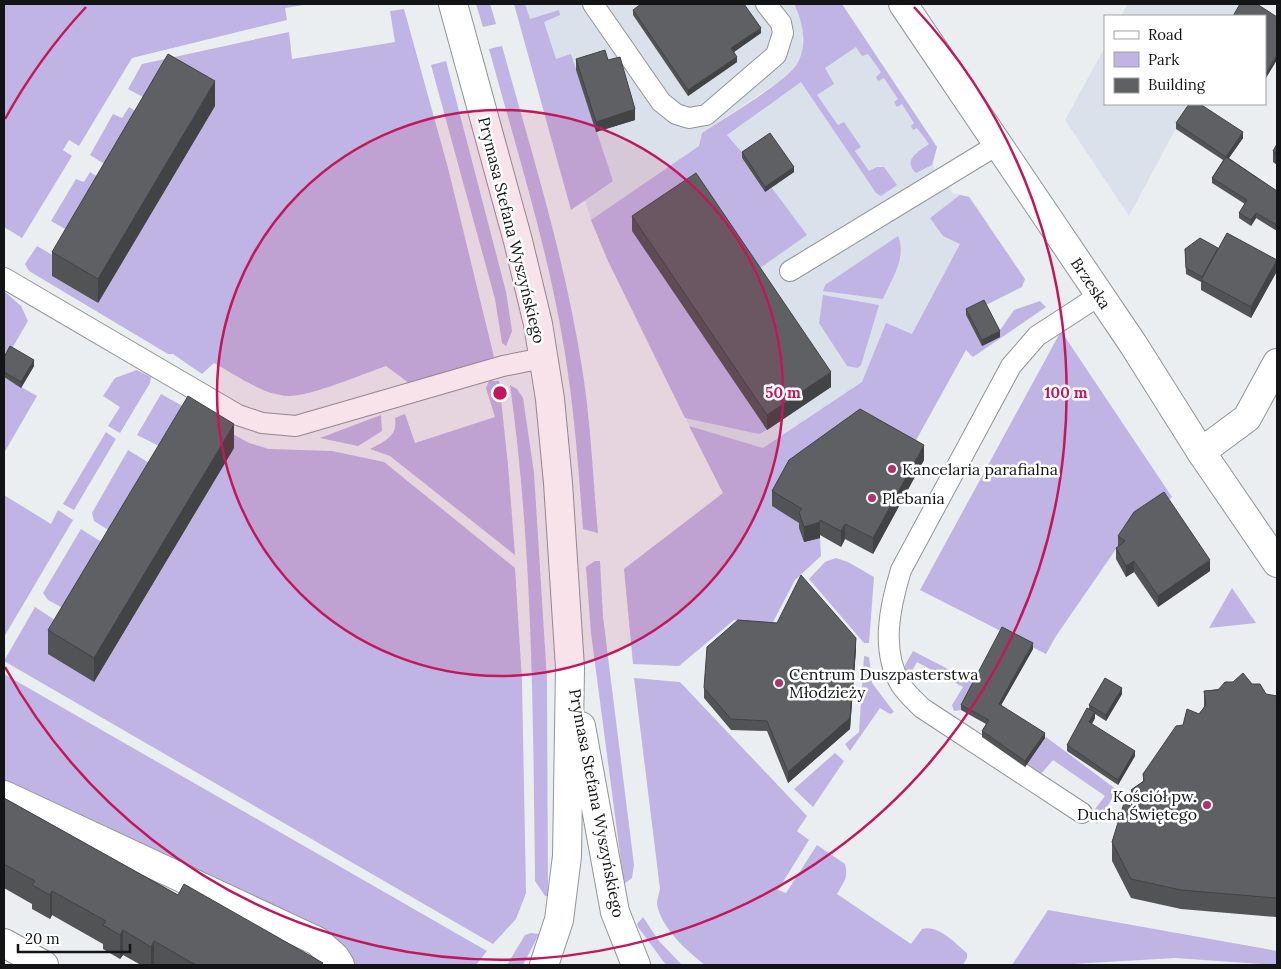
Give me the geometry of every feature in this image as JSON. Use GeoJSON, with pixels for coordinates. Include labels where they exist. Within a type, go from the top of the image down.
{"type":"FeatureCollection","features":[{"type":"Feature","properties":{"kind":"main road","name":"Prymasa Stefana Wyszyńskiego"},"geometry":{"type":"LineString","coordinates":[[452,4],[518,241],[538,324],[550,399],[558,483],[570,668],[566,856],[559,920],[544,965]]}},
{"type":"Feature","properties":{"kind":"main road","name":"Brzeska"},"geometry":{"type":"LineString","coordinates":[[903,4],[1100,295],[1201,452],[1277,563]]}},
{"type":"Feature","properties":{"kind":"main road"},"geometry":{"type":"LineString","coordinates":[[1201,452],[1247,418],[1277,363]]}},
{"type":"Feature","properties":{"kind":"main road","name":"Prymasa Stefana Wyszyńskiego"},"geometry":{"type":"LineString","coordinates":[[570,668],[615,912],[636,965]]}},
{"type":"Feature","properties":{"kind":"main road"},"geometry":{"type":"LineString","coordinates":[[4,795],[317,941],[335,957],[340,965]]}},
{"type":"Feature","properties":{"kind":"main road"},"geometry":{"type":"LineString","coordinates":[[4,943],[44,965]]}},
{"type":"Feature","properties":{"kind":"lane"},"geometry":{"type":"LineString","coordinates":[[593,4],[661,102],[676,114],[689,118],[706,115],[776,55],[783,33],[781,23],[766,4]]}},
{"type":"Feature","properties":{"kind":"lane"},"geometry":{"type":"LineString","coordinates":[[790,271],[997,145]]}},
{"type":"Feature","properties":{"kind":"lane"},"geometry":{"type":"LineString","coordinates":[[4,278],[238,416],[262,424],[296,426],[503,366],[543,358]]}},
{"type":"Feature","properties":{"kind":"lane"},"geometry":{"type":"LineString","coordinates":[[1082,813],[922,708],[901,684],[893,663],[888,635],[892,601],[901,570],[1012,366],[1037,336],[1100,295]]}},
{"type":"Feature","properties":{"kind":"shaded area"},"geometry":{"type":"Polygon","coordinates":[[[525,4],[798,4],[794,5],[802,20],[803,35],[802,52],[797,64],[785,77],[703,133],[700,145],[861,36],[937,147],[933,165],[942,180],[953,193],[970,197],[988,224],[915,360],[723,493],[608,261],[591,220],[525,4]]]}},
{"type":"Feature","properties":{"kind":"shaded area"},"geometry":{"type":"Polygon","coordinates":[[[1128,4],[1243,4],[1238,15],[1122,15],[1128,4]]]}},
{"type":"Feature","properties":{"kind":"shaded area"},"geometry":{"type":"Polygon","coordinates":[[[1104,49],[1104,105],[1188,105],[1129,216],[1065,120],[1104,49]]]}},
{"type":"Feature","properties":{"kind":"green space"},"geometry":{"type":"Polygon","coordinates":[[[4,4],[310,4],[285,8],[287,20],[132,58],[79,146],[69,140],[63,150],[72,156],[22,238],[4,227],[4,4]]]}},
{"type":"Feature","properties":{"kind":"green space"},"geometry":{"type":"Polygon","coordinates":[[[476,4],[490,4],[496,24],[483,27],[476,4]]]}},
{"type":"Feature","properties":{"kind":"green space"},"geometry":{"type":"Polygon","coordinates":[[[514,4],[525,4],[530,19],[559,10],[560,15],[544,22],[556,59],[571,54],[613,181],[571,210],[514,4]]]}},
{"type":"Feature","properties":{"kind":"green space"},"geometry":{"type":"Polygon","coordinates":[[[794,4],[842,4],[937,147],[932,165],[916,173],[912,168],[911,160],[916,153],[929,144],[917,128],[913,130],[911,126],[914,123],[902,104],[897,107],[894,102],[898,99],[884,78],[878,81],[876,77],[881,72],[868,54],[862,56],[856,47],[825,68],[834,84],[817,95],[838,125],[844,122],[861,147],[855,151],[869,171],[877,167],[884,167],[897,185],[881,196],[876,193],[801,82],[727,135],[745,156],[741,157],[765,192],[772,188],[807,235],[753,273],[633,231],[767,430],[759,434],[685,418],[608,261],[591,220],[699,146],[702,133],[768,90],[791,72],[800,57],[803,41],[802,26],[794,4]]]}},
{"type":"Feature","properties":{"kind":"green space"},"geometry":{"type":"Polygon","coordinates":[[[404,9],[448,168],[494,357],[413,386],[386,366],[337,384],[299,395],[279,395],[250,384],[214,363],[202,374],[173,354],[168,354],[29,271],[25,264],[37,246],[61,260],[52,276],[98,303],[214,106],[154,103],[128,89],[142,64],[289,32],[292,59],[395,42],[390,11],[404,9]]]}},
{"type":"Feature","properties":{"kind":"green space"},"geometry":{"type":"Polygon","coordinates":[[[502,46],[558,249],[576,332],[588,413],[598,533],[583,529],[572,401],[565,350],[537,221],[489,49],[502,46]]]}},
{"type":"Feature","properties":{"kind":"green space"},"geometry":{"type":"Polygon","coordinates":[[[446,61],[506,292],[512,331],[506,346],[502,343],[495,299],[431,65],[446,61]]]}},
{"type":"Feature","properties":{"kind":"green space"},"geometry":{"type":"Polygon","coordinates":[[[129,107],[146,117],[114,170],[90,155],[113,114],[122,118],[129,107]]]}},
{"type":"Feature","properties":{"kind":"green space"},"geometry":{"type":"Polygon","coordinates":[[[90,172],[107,183],[76,235],[51,221],[76,179],[84,182],[90,172]]]}},
{"type":"Feature","properties":{"kind":"green space"},"geometry":{"type":"Polygon","coordinates":[[[960,195],[969,197],[1025,279],[1022,287],[966,315],[998,333],[1014,310],[1040,301],[1046,307],[973,357],[966,350],[915,442],[802,524],[820,538],[821,556],[795,580],[772,624],[734,620],[679,666],[633,664],[624,569],[723,493],[689,426],[763,448],[862,382],[886,323],[912,334],[960,244],[943,236],[930,218],[960,195]]]}},
{"type":"Feature","properties":{"kind":"green space"},"geometry":{"type":"Polygon","coordinates":[[[898,236],[901,252],[900,260],[883,299],[823,291],[825,285],[898,236]]]}},
{"type":"Feature","properties":{"kind":"green space"},"geometry":{"type":"Polygon","coordinates":[[[4,291],[21,306],[28,321],[4,362],[4,291]]]}},
{"type":"Feature","properties":{"kind":"green space"},"geometry":{"type":"Polygon","coordinates":[[[823,295],[879,305],[861,365],[858,368],[847,366],[819,323],[823,295]]]}},
{"type":"Feature","properties":{"kind":"green space"},"geometry":{"type":"Polygon","coordinates":[[[1061,331],[1172,497],[1134,523],[1056,636],[1046,654],[920,590],[1061,331]]]}},
{"type":"Feature","properties":{"kind":"green space"},"geometry":{"type":"Polygon","coordinates":[[[137,370],[151,377],[150,383],[120,433],[108,426],[120,407],[103,396],[115,378],[137,370]]]}},
{"type":"Feature","properties":{"kind":"green space"},"geometry":{"type":"Polygon","coordinates":[[[4,377],[37,396],[4,453],[4,377]]]}},
{"type":"Feature","properties":{"kind":"green space"},"geometry":{"type":"Polygon","coordinates":[[[489,381],[499,381],[515,555],[390,456],[370,449],[392,434],[395,418],[405,414],[415,443],[495,417],[486,388],[489,381]]]}},
{"type":"Feature","properties":{"kind":"green space"},"geometry":{"type":"Polygon","coordinates":[[[510,385],[517,389],[523,398],[534,473],[547,680],[548,896],[545,896],[535,881],[532,695],[527,571],[518,447],[510,385]]]}},
{"type":"Feature","properties":{"kind":"green space"},"geometry":{"type":"Polygon","coordinates":[[[161,394],[249,443],[269,449],[332,451],[384,462],[515,568],[522,681],[526,893],[516,919],[493,944],[4,661],[35,607],[64,626],[94,682],[234,448],[169,451],[137,435],[161,394]]]}},
{"type":"Feature","properties":{"kind":"green space"},"geometry":{"type":"Polygon","coordinates":[[[381,415],[382,431],[358,446],[320,438],[381,415]]]}},
{"type":"Feature","properties":{"kind":"green space"},"geometry":{"type":"Polygon","coordinates":[[[106,432],[116,439],[74,510],[63,504],[106,432]]]}},
{"type":"Feature","properties":{"kind":"green space"},"geometry":{"type":"Polygon","coordinates":[[[128,450],[159,469],[118,536],[94,521],[92,513],[128,450]]]}},
{"type":"Feature","properties":{"kind":"green space"},"geometry":{"type":"Polygon","coordinates":[[[4,495],[51,524],[58,510],[73,520],[4,637],[4,495]]]}},
{"type":"Feature","properties":{"kind":"green space"},"geometry":{"type":"Polygon","coordinates":[[[81,529],[111,548],[72,613],[48,600],[43,593],[81,529]]]}},
{"type":"Feature","properties":{"kind":"green space"},"geometry":{"type":"Polygon","coordinates":[[[836,558],[848,562],[874,577],[869,643],[864,643],[809,579],[825,562],[836,558]]]}},
{"type":"Feature","properties":{"kind":"green space"},"geometry":{"type":"Polygon","coordinates":[[[595,561],[600,561],[603,617],[634,865],[632,878],[624,884],[591,633],[586,567],[595,561]]]}},
{"type":"Feature","properties":{"kind":"green space"},"geometry":{"type":"Polygon","coordinates":[[[1232,588],[1256,623],[1209,628],[1232,588]]]}},
{"type":"Feature","properties":{"kind":"green space"},"geometry":{"type":"Polygon","coordinates":[[[913,651],[975,683],[961,710],[954,711],[952,705],[963,687],[917,662],[912,671],[905,670],[905,665],[913,651]]]}},
{"type":"Feature","properties":{"kind":"green space"},"geometry":{"type":"Polygon","coordinates":[[[864,656],[869,657],[872,683],[894,712],[890,714],[880,708],[850,751],[845,744],[859,732],[864,656]]]}},
{"type":"Feature","properties":{"kind":"green space"},"geometry":{"type":"Polygon","coordinates":[[[4,674],[487,951],[476,965],[355,965],[347,952],[4,783],[4,674]]]}},
{"type":"Feature","properties":{"kind":"green space"},"geometry":{"type":"Polygon","coordinates":[[[634,678],[680,682],[807,816],[797,831],[809,840],[778,890],[786,893],[817,845],[845,864],[846,877],[837,894],[911,944],[922,929],[934,929],[940,932],[967,953],[967,958],[963,965],[705,965],[690,953],[669,930],[659,913],[657,904],[660,889],[634,678]]]}},
{"type":"Feature","properties":{"kind":"green space"},"geometry":{"type":"Polygon","coordinates":[[[1046,737],[1117,790],[1097,824],[1093,820],[1092,813],[1105,796],[1053,760],[1040,775],[1025,767],[1046,737]]]}},
{"type":"Feature","properties":{"kind":"green space"},"geometry":{"type":"Polygon","coordinates":[[[835,753],[844,761],[813,807],[794,789],[835,753]]]}},
{"type":"Feature","properties":{"kind":"green space"},"geometry":{"type":"Polygon","coordinates":[[[1048,910],[1277,951],[1277,965],[1175,958],[1055,965],[1012,965],[1048,910]]]}},
{"type":"Feature","properties":{"kind":"green space"},"geometry":{"type":"Polygon","coordinates":[[[643,917],[659,941],[682,965],[666,965],[638,927],[637,924],[643,917]]]}},
{"type":"Feature","properties":{"kind":"green space"},"geometry":{"type":"Polygon","coordinates":[[[531,933],[539,934],[523,965],[507,965],[525,935],[531,933]]]}},
{"type":"Feature","properties":{"kind":"building"},"geometry":{"type":"Polygon","coordinates":[[[641,4],[744,4],[761,28],[731,48],[737,57],[688,90],[633,10],[641,4]]]}},
{"type":"Feature","properties":{"kind":"building"},"geometry":{"type":"Polygon","coordinates":[[[1240,4],[1257,4],[1277,17],[1277,55],[1266,73],[1266,15],[1234,15],[1240,4]]]}},
{"type":"Feature","properties":{"kind":"building"},"geometry":{"type":"Polygon","coordinates":[[[605,50],[608,60],[620,57],[635,109],[596,122],[576,59],[605,50]]]}},
{"type":"Feature","properties":{"kind":"building"},"geometry":{"type":"Polygon","coordinates":[[[168,54],[215,81],[98,279],[52,252],[168,54]]]}},
{"type":"Feature","properties":{"kind":"building"},"geometry":{"type":"Polygon","coordinates":[[[1188,105],[1202,105],[1243,132],[1226,157],[1176,123],[1188,105]]]}},
{"type":"Feature","properties":{"kind":"building"},"geometry":{"type":"Polygon","coordinates":[[[770,133],[794,167],[765,187],[742,152],[770,133]]]}},
{"type":"Feature","properties":{"kind":"building"},"geometry":{"type":"Polygon","coordinates":[[[1277,144],[1277,154],[1273,151],[1277,144]]]}},
{"type":"Feature","properties":{"kind":"building"},"geometry":{"type":"Polygon","coordinates":[[[1226,157],[1277,191],[1277,225],[1256,213],[1251,220],[1239,213],[1247,200],[1212,178],[1226,157]]]}},
{"type":"Feature","properties":{"kind":"building"},"geometry":{"type":"Polygon","coordinates":[[[696,173],[831,372],[767,415],[632,216],[696,173]]]}},
{"type":"Feature","properties":{"kind":"building"},"geometry":{"type":"Polygon","coordinates":[[[1227,233],[1277,260],[1251,307],[1201,280],[1227,233]]]}},
{"type":"Feature","properties":{"kind":"building"},"geometry":{"type":"Polygon","coordinates":[[[1200,238],[1218,248],[1202,277],[1186,268],[1185,249],[1200,238]]]}},
{"type":"Feature","properties":{"kind":"building"},"geometry":{"type":"Polygon","coordinates":[[[984,300],[1000,331],[982,340],[966,309],[984,300]]]}},
{"type":"Feature","properties":{"kind":"building"},"geometry":{"type":"Polygon","coordinates":[[[10,346],[34,360],[21,382],[4,372],[4,357],[10,346]]]}},
{"type":"Feature","properties":{"kind":"building"},"geometry":{"type":"Polygon","coordinates":[[[188,396],[234,424],[94,658],[48,630],[188,396]]]}},
{"type":"Feature","properties":{"kind":"building"},"geometry":{"type":"Polygon","coordinates":[[[860,409],[924,445],[873,538],[845,524],[841,531],[820,520],[820,522],[804,527],[799,512],[802,509],[772,491],[789,460],[860,409]]]}},
{"type":"Feature","properties":{"kind":"building"},"geometry":{"type":"Polygon","coordinates":[[[1164,492],[1210,560],[1158,596],[1134,561],[1126,566],[1116,548],[1125,541],[1118,536],[1134,512],[1164,492]]]}},
{"type":"Feature","properties":{"kind":"building","name":"Centrum Duszpasterstwa Młodzieży"},"geometry":{"type":"Polygon","coordinates":[[[801,575],[856,638],[850,718],[788,772],[767,721],[731,719],[704,688],[707,647],[738,620],[777,623],[801,575]]]}},
{"type":"Feature","properties":{"kind":"building"},"geometry":{"type":"Polygon","coordinates":[[[1002,627],[1033,643],[999,704],[1045,733],[1025,761],[982,731],[989,720],[961,705],[1002,627]]]}},
{"type":"Feature","properties":{"kind":"building","name":"Kościół pw. Ducha Świętego"},"geometry":{"type":"Polygon","coordinates":[[[1243,673],[1252,684],[1260,684],[1266,694],[1277,696],[1276,898],[1181,890],[1131,879],[1112,842],[1124,803],[1133,807],[1138,799],[1131,790],[1144,781],[1143,774],[1176,726],[1183,725],[1187,709],[1199,714],[1206,705],[1204,691],[1218,690],[1225,682],[1233,682],[1243,673]]]}},
{"type":"Feature","properties":{"kind":"building"},"geometry":{"type":"Polygon","coordinates":[[[1105,678],[1122,688],[1106,715],[1089,705],[1105,678]]]}},
{"type":"Feature","properties":{"kind":"building"},"geometry":{"type":"Polygon","coordinates":[[[1087,708],[1095,712],[1089,722],[1135,751],[1118,780],[1067,745],[1087,708]]]}},
{"type":"Feature","properties":{"kind":"building"},"geometry":{"type":"Polygon","coordinates":[[[4,798],[178,895],[184,884],[323,963],[321,965],[196,965],[154,941],[151,947],[123,930],[120,935],[103,925],[106,921],[52,891],[50,895],[32,885],[35,881],[4,864],[4,798]]]}},
{"type":"Feature","properties":{"kind":"place","name":"Kancelaria parafialna"},"geometry":{"type":"Point","coordinates":[892,469]}},
{"type":"Feature","properties":{"kind":"place","name":"Plebania"},"geometry":{"type":"Point","coordinates":[872,498]}},
{"type":"Feature","properties":{"kind":"place","name":"Centrum Duszpasterstwa Młodzieży"},"geometry":{"type":"Point","coordinates":[779,683]}},
{"type":"Feature","properties":{"kind":"place","name":"Kościół pw. Ducha Świętego"},"geometry":{"type":"Point","coordinates":[1207,805]}}]}
